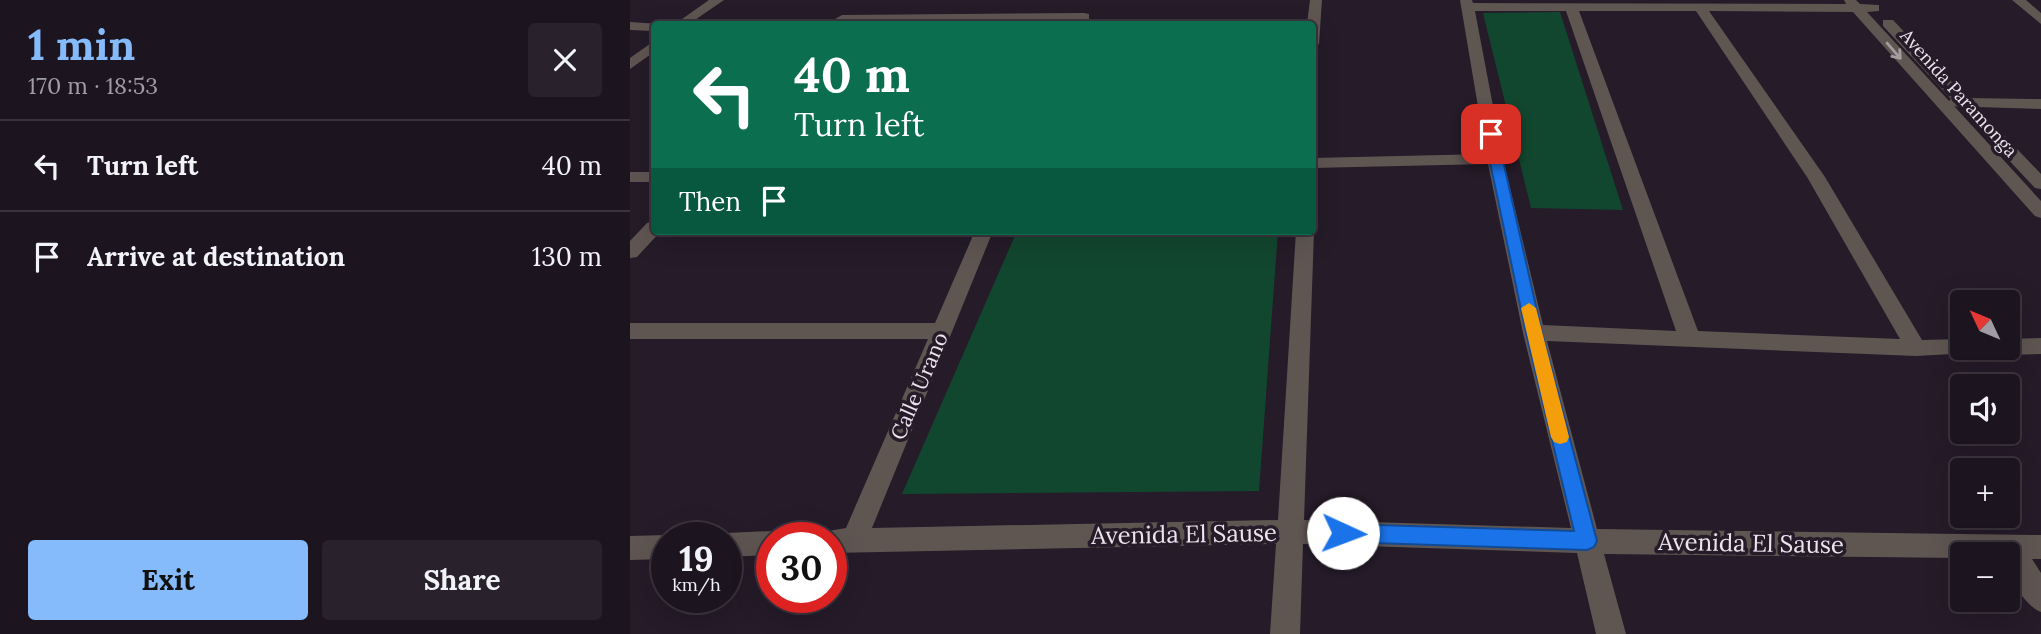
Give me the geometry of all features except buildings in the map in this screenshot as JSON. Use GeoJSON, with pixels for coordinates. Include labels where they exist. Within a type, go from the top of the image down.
{"type":"FeatureCollection","features":[{"type":"Feature","properties":{"kind":"street"},"geometry":{"type":"LineString","coordinates":[[686,21],[718,0]]}},
{"type":"Feature","properties":{"kind":"street"},"geometry":{"type":"LineString","coordinates":[[840,21],[861,0]]}},
{"type":"Feature","properties":{"kind":"street"},"geometry":{"type":"LineString","coordinates":[[1082,21],[1092,0]]}},
{"type":"Feature","properties":{"kind":"street"},"geometry":{"type":"LineString","coordinates":[[1314,21],[1316,0]]}},
{"type":"Feature","properties":{"kind":"street"},"geometry":{"type":"LineString","coordinates":[[2018,0],[2041,20]]}},
{"type":"Feature","properties":{"kind":"street"},"geometry":{"type":"LineString","coordinates":[[1611,634],[1534,333],[1495,159],[1467,3],[1571,7],[1672,3],[1699,6],[1861,4]]}},
{"type":"Feature","properties":{"kind":"street","name":"Avenida Paramonga"},"geometry":{"type":"LineString","coordinates":[[1861,4],[1939,102],[2041,212]]}},
{"type":"Feature","properties":{"kind":"street","name":"Avenida Paramonga"},"geometry":{"type":"LineString","coordinates":[[1861,4],[1963,102],[2041,184]]}},
{"type":"Feature","properties":{"kind":"street"},"geometry":{"type":"LineString","coordinates":[[1699,6],[1816,177],[1916,348]]}},
{"type":"Feature","properties":{"kind":"street"},"geometry":{"type":"LineString","coordinates":[[1571,7],[1690,339]]}},
{"type":"Feature","properties":{"kind":"street"},"geometry":{"type":"LineString","coordinates":[[630,26],[651,27]]}},
{"type":"Feature","properties":{"kind":"street"},"geometry":{"type":"LineString","coordinates":[[630,65],[651,48]]}},
{"type":"Feature","properties":{"kind":"street"},"geometry":{"type":"LineString","coordinates":[[1939,102],[2041,104]]}},
{"type":"Feature","properties":{"kind":"street"},"geometry":{"type":"LineString","coordinates":[[1316,163],[1495,159]]}},
{"type":"Feature","properties":{"kind":"street"},"geometry":{"type":"LineString","coordinates":[[630,177],[651,177]]}},
{"type":"Feature","properties":{"kind":"street"},"geometry":{"type":"LineString","coordinates":[[630,251],[651,230]]}},
{"type":"Feature","properties":{"kind":"street","name":"Calle Urano"},"geometry":{"type":"LineString","coordinates":[[847,530],[942,331],[982,235]]}},
{"type":"Feature","properties":{"kind":"street"},"geometry":{"type":"LineString","coordinates":[[1285,634],[1305,235]]}},
{"type":"Feature","properties":{"kind":"street"},"geometry":{"type":"LineString","coordinates":[[630,331],[942,331]]}},
{"type":"Feature","properties":{"kind":"street"},"geometry":{"type":"LineString","coordinates":[[1534,333],[1950,347]]}},
{"type":"Feature","properties":{"kind":"street"},"geometry":{"type":"LineString","coordinates":[[2020,346],[2041,346]]}},
{"type":"Feature","properties":{"kind":"street","name":"Avenida El Sause"},"geometry":{"type":"LineString","coordinates":[[847,541],[1290,532],[1587,541],[1950,546]]}},
{"type":"Feature","properties":{"kind":"street"},"geometry":{"type":"LineString","coordinates":[[630,548],[651,547]]}},
{"type":"Feature","properties":{"kind":"street","name":"Avenida El Sause"},"geometry":{"type":"LineString","coordinates":[[2020,547],[2041,547]]}},
{"type":"Feature","properties":{"kind":"street"},"geometry":{"type":"LineString","coordinates":[[2020,565],[2041,598]]}},
{"type":"Feature","properties":{"kind":"green space"},"geometry":{"type":"Polygon","coordinates":[[[1560,12],[1623,210],[1531,208],[1483,13],[1560,12]]]}},
{"type":"Feature","properties":{"kind":"green space"},"geometry":{"type":"Polygon","coordinates":[[[1015,235],[1278,235],[1259,491],[902,494],[1015,235]]]}},
{"type":"Feature","properties":{"kind":"slow traffic"},"geometry":{"type":"LineString","coordinates":[[1529,308],[1560,437]]}},
{"type":"Feature","properties":{"kind":"route"},"geometry":{"type":"LineString","coordinates":[[1343,533],[1587,541],[1534,333],[1491,134]]}}]}
